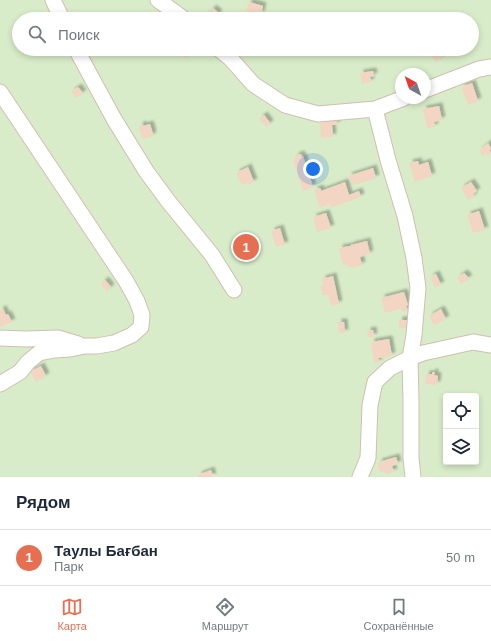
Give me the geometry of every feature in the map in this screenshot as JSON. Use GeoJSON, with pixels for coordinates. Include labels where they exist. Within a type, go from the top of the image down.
{"type":"FeatureCollection","features":[{"type":"Feature","properties":{"kind":"street"},"geometry":{"type":"LineString","coordinates":[[53,0],[59,12]]}},
{"type":"Feature","properties":{"kind":"street"},"geometry":{"type":"LineString","coordinates":[[158,0],[174,12]]}},
{"type":"Feature","properties":{"kind":"street"},"geometry":{"type":"LineString","coordinates":[[80,56],[114,119],[146,171],[168,201],[212,254],[234,290]]}},
{"type":"Feature","properties":{"kind":"street"},"geometry":{"type":"LineString","coordinates":[[228,56],[253,84],[285,105],[318,114],[375,110],[395,102]]}},
{"type":"Feature","properties":{"kind":"street"},"geometry":{"type":"LineString","coordinates":[[431,88],[479,69],[491,67]]}},
{"type":"Feature","properties":{"kind":"street"},"geometry":{"type":"LineString","coordinates":[[0,92],[126,281],[137,301],[142,315],[142,327],[132,335],[114,343],[39,353],[28,362],[20,372],[0,384]]}},
{"type":"Feature","properties":{"kind":"street"},"geometry":{"type":"LineString","coordinates":[[375,110],[405,216],[414,258],[418,288],[414,335],[410,358],[411,458],[413,477]]}},
{"type":"Feature","properties":{"kind":"street"},"geometry":{"type":"LineString","coordinates":[[0,338],[58,338],[84,346]]}},
{"type":"Feature","properties":{"kind":"street"},"geometry":{"type":"LineString","coordinates":[[360,477],[368,458],[370,405],[375,382],[390,368],[423,353],[473,342],[491,345]]}},
{"type":"Feature","properties":{"kind":"green space"},"geometry":{"type":"Polygon","coordinates":[[[0,0],[491,0],[491,477],[0,477],[0,0]]]}},
{"type":"Feature","properties":{"kind":"building"},"geometry":{"type":"Polygon","coordinates":[[[249,2],[263,6],[262,12],[246,11],[249,2]]]}},
{"type":"Feature","properties":{"kind":"building"},"geometry":{"type":"Polygon","coordinates":[[[213,8],[218,12],[210,12],[213,8]]]}},
{"type":"Feature","properties":{"kind":"building"},"geometry":{"type":"Polygon","coordinates":[[[431,56],[443,56],[436,62],[431,56]]]}},
{"type":"Feature","properties":{"kind":"building"},"geometry":{"type":"Polygon","coordinates":[[[373,71],[374,76],[370,77],[371,82],[362,84],[360,73],[373,71]]]}},
{"type":"Feature","properties":{"kind":"building"},"geometry":{"type":"Polygon","coordinates":[[[472,83],[478,101],[468,105],[461,87],[472,83]]]}},
{"type":"Feature","properties":{"kind":"building"},"geometry":{"type":"Polygon","coordinates":[[[78,87],[83,93],[76,98],[71,92],[78,87]]]}},
{"type":"Feature","properties":{"kind":"building"},"geometry":{"type":"Polygon","coordinates":[[[439,106],[442,120],[434,122],[435,127],[427,128],[423,109],[439,106]]]}},
{"type":"Feature","properties":{"kind":"building"},"geometry":{"type":"Polygon","coordinates":[[[264,115],[270,123],[266,127],[259,119],[264,115]]]}},
{"type":"Feature","properties":{"kind":"building"},"geometry":{"type":"Polygon","coordinates":[[[336,115],[337,125],[332,125],[333,137],[321,138],[319,117],[336,115]]]}},
{"type":"Feature","properties":{"kind":"building"},"geometry":{"type":"Polygon","coordinates":[[[142,124],[143,126],[150,124],[153,136],[142,139],[139,127],[142,124]]]}},
{"type":"Feature","properties":{"kind":"building"},"geometry":{"type":"Polygon","coordinates":[[[488,143],[491,148],[489,151],[491,153],[488,156],[486,153],[483,156],[479,151],[488,143]]]}},
{"type":"Feature","properties":{"kind":"building"},"geometry":{"type":"Polygon","coordinates":[[[301,154],[313,187],[303,191],[293,160],[296,159],[295,156],[301,154]]]}},
{"type":"Feature","properties":{"kind":"building"},"geometry":{"type":"Polygon","coordinates":[[[418,161],[419,165],[428,162],[432,176],[415,182],[409,163],[418,161]]]}},
{"type":"Feature","properties":{"kind":"building"},"geometry":{"type":"Polygon","coordinates":[[[248,167],[254,182],[242,185],[236,173],[248,167]]]}},
{"type":"Feature","properties":{"kind":"building"},"geometry":{"type":"Polygon","coordinates":[[[373,168],[376,178],[354,185],[348,176],[373,168]]]}},
{"type":"Feature","properties":{"kind":"building"},"geometry":{"type":"Polygon","coordinates":[[[345,182],[349,195],[359,191],[361,197],[330,208],[329,204],[320,208],[314,190],[320,188],[321,191],[345,182]]]}},
{"type":"Feature","properties":{"kind":"building"},"geometry":{"type":"Polygon","coordinates":[[[471,182],[477,191],[473,194],[474,196],[468,200],[461,188],[471,182]]]}},
{"type":"Feature","properties":{"kind":"building"},"geometry":{"type":"Polygon","coordinates":[[[479,211],[485,230],[473,233],[467,215],[479,211]]]}},
{"type":"Feature","properties":{"kind":"building"},"geometry":{"type":"Polygon","coordinates":[[[326,213],[331,228],[317,232],[313,217],[326,213]]]}},
{"type":"Feature","properties":{"kind":"building"},"geometry":{"type":"Polygon","coordinates":[[[280,228],[285,245],[276,247],[271,231],[280,228]]]}},
{"type":"Feature","properties":{"kind":"building"},"geometry":{"type":"Polygon","coordinates":[[[367,241],[370,254],[360,257],[362,265],[353,268],[342,263],[339,248],[367,241]]]}},
{"type":"Feature","properties":{"kind":"building"},"geometry":{"type":"Polygon","coordinates":[[[464,273],[469,278],[461,284],[457,278],[464,273]]]}},
{"type":"Feature","properties":{"kind":"building"},"geometry":{"type":"Polygon","coordinates":[[[436,274],[441,285],[435,287],[430,277],[436,274]]]}},
{"type":"Feature","properties":{"kind":"building"},"geometry":{"type":"Polygon","coordinates":[[[333,276],[339,304],[331,306],[329,297],[327,295],[323,295],[320,286],[323,286],[322,279],[333,276]]]}},
{"type":"Feature","properties":{"kind":"building"},"geometry":{"type":"Polygon","coordinates":[[[105,280],[111,287],[107,291],[101,284],[105,280]]]}},
{"type":"Feature","properties":{"kind":"building"},"geometry":{"type":"Polygon","coordinates":[[[404,292],[408,305],[406,306],[407,311],[402,312],[400,309],[385,313],[381,298],[404,292]]]}},
{"type":"Feature","properties":{"kind":"building"},"geometry":{"type":"Polygon","coordinates":[[[3,309],[6,315],[8,314],[12,322],[0,327],[0,310],[3,309]]]}},
{"type":"Feature","properties":{"kind":"building"},"geometry":{"type":"Polygon","coordinates":[[[441,309],[446,319],[434,325],[429,316],[441,309]]]}},
{"type":"Feature","properties":{"kind":"building"},"geometry":{"type":"Polygon","coordinates":[[[399,320],[410,320],[410,329],[399,328],[399,320]]]}},
{"type":"Feature","properties":{"kind":"building"},"geometry":{"type":"Polygon","coordinates":[[[338,322],[344,322],[345,333],[339,333],[338,322]]]}},
{"type":"Feature","properties":{"kind":"building"},"geometry":{"type":"Polygon","coordinates":[[[373,330],[374,337],[368,337],[367,331],[373,330]]]}},
{"type":"Feature","properties":{"kind":"building"},"geometry":{"type":"Polygon","coordinates":[[[389,339],[392,356],[378,358],[379,363],[374,363],[371,342],[389,339]]]}},
{"type":"Feature","properties":{"kind":"building"},"geometry":{"type":"Polygon","coordinates":[[[41,366],[46,376],[36,382],[30,372],[41,366]]]}},
{"type":"Feature","properties":{"kind":"building"},"geometry":{"type":"Polygon","coordinates":[[[432,372],[435,372],[434,375],[438,376],[437,385],[425,384],[426,374],[432,374],[432,372]]]}},
{"type":"Feature","properties":{"kind":"building"},"geometry":{"type":"Polygon","coordinates":[[[396,457],[398,464],[392,466],[394,472],[386,474],[385,471],[380,471],[378,466],[379,462],[396,457]]]}},
{"type":"Feature","properties":{"kind":"building"},"geometry":{"type":"Polygon","coordinates":[[[211,470],[213,477],[198,477],[198,475],[211,470]]]}},
{"type":"Feature","properties":{"kind":"place","name":"Таулы Бағбан"},"geometry":{"type":"Point","coordinates":[246,247]}}]}
